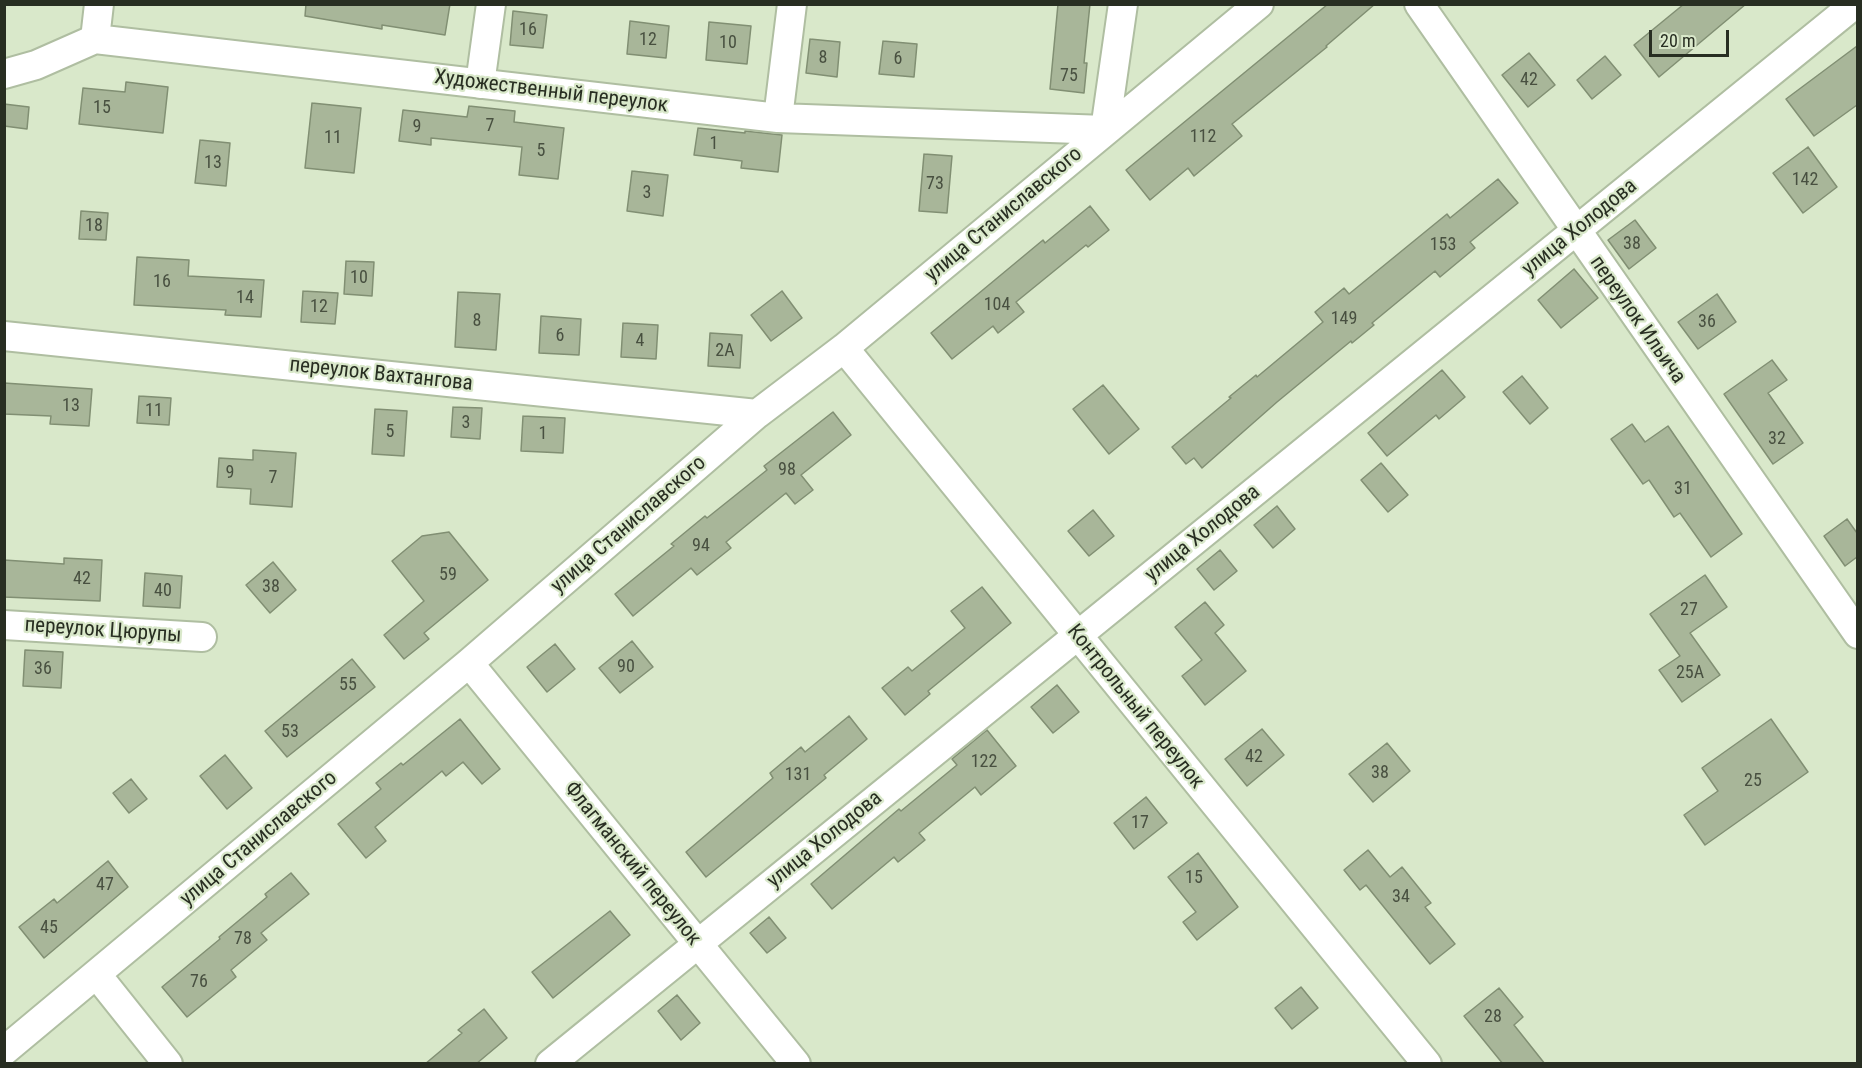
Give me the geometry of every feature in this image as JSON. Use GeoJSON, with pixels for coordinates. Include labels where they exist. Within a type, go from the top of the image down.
{"type":"FeatureCollection","features":[{"type":"Feature","properties":{"kind":"street"},"geometry":{"type":"LineString","coordinates":[[4,74],[36,65],[94,39],[99,4]]}},
{"type":"Feature","properties":{"kind":"street"},"geometry":{"type":"LineString","coordinates":[[480,84],[491,4]]}},
{"type":"Feature","properties":{"kind":"street"},"geometry":{"type":"LineString","coordinates":[[778,118],[792,4]]}},
{"type":"Feature","properties":{"kind":"street"},"geometry":{"type":"LineString","coordinates":[[1105,130],[1123,4]]}},
{"type":"Feature","properties":{"kind":"street","name":"улица Станиславского"},"geometry":{"type":"LineString","coordinates":[[4,1051],[469,663],[757,414],[844,348],[1259,4]]}},
{"type":"Feature","properties":{"kind":"street","name":"переулок Ильича"},"geometry":{"type":"LineString","coordinates":[[1419,4],[1575,231],[1849,602],[1857,634]]}},
{"type":"Feature","properties":{"kind":"street","name":"улица Холодова"},"geometry":{"type":"LineString","coordinates":[[550,1064],[1855,4]]}},
{"type":"Feature","properties":{"kind":"street","name":"Художественный переулок"},"geometry":{"type":"LineString","coordinates":[[94,39],[778,118],[1105,130]]}},
{"type":"Feature","properties":{"kind":"street","name":"переулок Вахтангова"},"geometry":{"type":"LineString","coordinates":[[4,336],[757,414]]}},
{"type":"Feature","properties":{"kind":"street","name":"Контрольный переулок"},"geometry":{"type":"LineString","coordinates":[[844,348],[1427,1064]]}},
{"type":"Feature","properties":{"kind":"street","name":"переулок Цюрупы"},"geometry":{"type":"LineString","coordinates":[[4,625],[201,637]]}},
{"type":"Feature","properties":{"kind":"street","name":"Флагманский переулок"},"geometry":{"type":"LineString","coordinates":[[469,663],[796,1064]]}},
{"type":"Feature","properties":{"kind":"street"},"geometry":{"type":"LineString","coordinates":[[97,975],[168,1064]]}},
{"type":"Feature","properties":{"kind":"building"},"geometry":{"type":"Polygon","coordinates":[[[306,4],[450,4],[445,35],[382,25],[382,29],[305,16],[306,4]]]}},
{"type":"Feature","properties":{"kind":"building"},"geometry":{"type":"Polygon","coordinates":[[[1058,4],[1090,4],[1084,63],[1087,63],[1084,93],[1050,89],[1058,4]]]}},
{"type":"Feature","properties":{"kind":"building"},"geometry":{"type":"Polygon","coordinates":[[[1328,4],[1375,4],[1327,47],[1232,124],[1242,136],[1194,176],[1188,168],[1150,200],[1126,170],[1328,4]]]}},
{"type":"Feature","properties":{"kind":"building"},"geometry":{"type":"Polygon","coordinates":[[[1684,4],[1746,4],[1659,77],[1634,45],[1684,4]]]}},
{"type":"Feature","properties":{"kind":"building"},"geometry":{"type":"Polygon","coordinates":[[[513,11],[547,15],[543,48],[510,45],[513,11]]]}},
{"type":"Feature","properties":{"kind":"building"},"geometry":{"type":"Polygon","coordinates":[[[630,21],[669,26],[666,58],[627,54],[630,21]]]}},
{"type":"Feature","properties":{"kind":"building"},"geometry":{"type":"Polygon","coordinates":[[[709,22],[751,26],[747,64],[706,60],[709,22]]]}},
{"type":"Feature","properties":{"kind":"building"},"geometry":{"type":"Polygon","coordinates":[[[810,39],[840,42],[837,77],[806,73],[810,39]]]}},
{"type":"Feature","properties":{"kind":"building"},"geometry":{"type":"Polygon","coordinates":[[[883,41],[917,44],[914,77],[879,74],[883,41]]]}},
{"type":"Feature","properties":{"kind":"building"},"geometry":{"type":"Polygon","coordinates":[[[1857,46],[1857,105],[1814,136],[1786,99],[1857,46]]]}},
{"type":"Feature","properties":{"kind":"building"},"geometry":{"type":"Polygon","coordinates":[[[1529,53],[1555,85],[1528,107],[1502,75],[1529,53]]]}},
{"type":"Feature","properties":{"kind":"building"},"geometry":{"type":"Polygon","coordinates":[[[1605,56],[1621,75],[1592,99],[1577,80],[1605,56]]]}},
{"type":"Feature","properties":{"kind":"building"},"geometry":{"type":"Polygon","coordinates":[[[126,82],[168,87],[163,133],[79,124],[83,88],[125,92],[126,82]]]}},
{"type":"Feature","properties":{"kind":"building"},"geometry":{"type":"Polygon","coordinates":[[[312,103],[361,108],[354,173],[305,168],[312,103]]]}},
{"type":"Feature","properties":{"kind":"building"},"geometry":{"type":"Polygon","coordinates":[[[4,104],[29,107],[27,129],[4,126],[4,104]]]}},
{"type":"Feature","properties":{"kind":"building"},"geometry":{"type":"Polygon","coordinates":[[[469,106],[515,111],[514,122],[564,128],[558,179],[519,175],[522,147],[431,138],[431,145],[399,141],[403,110],[467,117],[469,106]]]}},
{"type":"Feature","properties":{"kind":"building"},"geometry":{"type":"Polygon","coordinates":[[[698,128],[782,135],[778,172],[741,168],[742,161],[694,155],[698,128]]]}},
{"type":"Feature","properties":{"kind":"building"},"geometry":{"type":"Polygon","coordinates":[[[200,140],[230,143],[226,186],[195,183],[200,140]]]}},
{"type":"Feature","properties":{"kind":"building"},"geometry":{"type":"Polygon","coordinates":[[[1808,147],[1837,187],[1803,213],[1773,173],[1808,147]]]}},
{"type":"Feature","properties":{"kind":"building"},"geometry":{"type":"Polygon","coordinates":[[[924,154],[952,156],[947,213],[919,211],[924,154]]]}},
{"type":"Feature","properties":{"kind":"building"},"geometry":{"type":"Polygon","coordinates":[[[632,171],[668,175],[663,216],[627,211],[632,171]]]}},
{"type":"Feature","properties":{"kind":"building"},"geometry":{"type":"Polygon","coordinates":[[[1498,179],[1518,203],[1470,242],[1475,248],[1440,277],[1435,271],[1372,323],[1374,325],[1277,402],[1202,468],[1194,458],[1186,464],[1172,447],[1231,398],[1229,397],[1256,375],[1257,377],[1323,322],[1315,312],[1344,288],[1349,294],[1447,214],[1450,218],[1498,179]]]}},
{"type":"Feature","properties":{"kind":"building"},"geometry":{"type":"Polygon","coordinates":[[[1090,206],[1109,230],[1088,247],[1086,245],[1016,302],[1024,312],[998,333],[993,326],[952,359],[931,333],[1043,240],[1045,243],[1090,206]]]}},
{"type":"Feature","properties":{"kind":"building"},"geometry":{"type":"Polygon","coordinates":[[[81,211],[108,213],[106,240],[79,239],[81,211]]]}},
{"type":"Feature","properties":{"kind":"building"},"geometry":{"type":"Polygon","coordinates":[[[1635,220],[1656,248],[1629,269],[1608,240],[1635,220]]]}},
{"type":"Feature","properties":{"kind":"building"},"geometry":{"type":"Polygon","coordinates":[[[137,257],[189,260],[188,276],[264,280],[261,317],[225,315],[226,310],[134,305],[137,257]]]}},
{"type":"Feature","properties":{"kind":"building"},"geometry":{"type":"Polygon","coordinates":[[[346,261],[374,262],[372,296],[344,294],[346,261]]]}},
{"type":"Feature","properties":{"kind":"building"},"geometry":{"type":"Polygon","coordinates":[[[1574,269],[1598,298],[1561,328],[1538,300],[1574,269]]]}},
{"type":"Feature","properties":{"kind":"building"},"geometry":{"type":"Polygon","coordinates":[[[303,291],[338,293],[335,324],[301,322],[303,291]]]}},
{"type":"Feature","properties":{"kind":"building"},"geometry":{"type":"Polygon","coordinates":[[[782,291],[802,318],[771,341],[751,315],[782,291]]]}},
{"type":"Feature","properties":{"kind":"building"},"geometry":{"type":"Polygon","coordinates":[[[458,292],[500,294],[496,350],[455,347],[458,292]]]}},
{"type":"Feature","properties":{"kind":"building"},"geometry":{"type":"Polygon","coordinates":[[[1717,294],[1736,322],[1698,349],[1678,322],[1717,294]]]}},
{"type":"Feature","properties":{"kind":"building"},"geometry":{"type":"Polygon","coordinates":[[[541,316],[581,319],[579,355],[539,353],[541,316]]]}},
{"type":"Feature","properties":{"kind":"building"},"geometry":{"type":"Polygon","coordinates":[[[623,323],[658,325],[656,359],[621,357],[623,323]]]}},
{"type":"Feature","properties":{"kind":"building"},"geometry":{"type":"Polygon","coordinates":[[[710,333],[742,335],[740,368],[708,366],[710,333]]]}},
{"type":"Feature","properties":{"kind":"building"},"geometry":{"type":"Polygon","coordinates":[[[1772,360],[1787,380],[1768,393],[1803,443],[1773,464],[1724,394],[1772,360]]]}},
{"type":"Feature","properties":{"kind":"building"},"geometry":{"type":"Polygon","coordinates":[[[1442,370],[1465,397],[1439,419],[1436,415],[1387,456],[1368,433],[1442,370]]]}},
{"type":"Feature","properties":{"kind":"building"},"geometry":{"type":"Polygon","coordinates":[[[1522,376],[1548,408],[1530,424],[1503,392],[1522,376]]]}},
{"type":"Feature","properties":{"kind":"building"},"geometry":{"type":"Polygon","coordinates":[[[4,383],[92,389],[89,426],[50,424],[51,416],[4,414],[4,383]]]}},
{"type":"Feature","properties":{"kind":"building"},"geometry":{"type":"Polygon","coordinates":[[[1103,385],[1139,429],[1109,454],[1073,409],[1103,385]]]}},
{"type":"Feature","properties":{"kind":"building"},"geometry":{"type":"Polygon","coordinates":[[[139,396],[171,398],[169,425],[137,423],[139,396]]]}},
{"type":"Feature","properties":{"kind":"building"},"geometry":{"type":"Polygon","coordinates":[[[453,407],[482,408],[480,439],[451,437],[453,407]]]}},
{"type":"Feature","properties":{"kind":"building"},"geometry":{"type":"Polygon","coordinates":[[[375,409],[407,411],[404,456],[372,454],[375,409]]]}},
{"type":"Feature","properties":{"kind":"building"},"geometry":{"type":"Polygon","coordinates":[[[833,412],[851,435],[801,475],[813,490],[795,504],[786,493],[726,542],[731,548],[697,575],[691,568],[633,616],[615,594],[674,546],[671,544],[705,516],[707,518],[767,470],[764,466],[833,412]]]}},
{"type":"Feature","properties":{"kind":"building"},"geometry":{"type":"Polygon","coordinates":[[[523,416],[565,418],[563,453],[521,451],[523,416]]]}},
{"type":"Feature","properties":{"kind":"building"},"geometry":{"type":"Polygon","coordinates":[[[1632,424],[1645,442],[1668,426],[1742,534],[1711,557],[1680,513],[1674,517],[1649,480],[1643,484],[1611,439],[1632,424]]]}},
{"type":"Feature","properties":{"kind":"building"},"geometry":{"type":"Polygon","coordinates":[[[253,450],[296,453],[292,507],[250,504],[251,489],[217,487],[219,458],[253,460],[253,450]]]}},
{"type":"Feature","properties":{"kind":"building"},"geometry":{"type":"Polygon","coordinates":[[[1381,463],[1408,495],[1388,512],[1361,480],[1381,463]]]}},
{"type":"Feature","properties":{"kind":"building"},"geometry":{"type":"Polygon","coordinates":[[[1277,506],[1295,529],[1273,548],[1254,525],[1277,506]]]}},
{"type":"Feature","properties":{"kind":"building"},"geometry":{"type":"Polygon","coordinates":[[[1093,510],[1114,536],[1089,556],[1068,531],[1093,510]]]}},
{"type":"Feature","properties":{"kind":"building"},"geometry":{"type":"Polygon","coordinates":[[[1847,519],[1857,533],[1857,557],[1845,566],[1824,536],[1847,519]]]}},
{"type":"Feature","properties":{"kind":"building"},"geometry":{"type":"Polygon","coordinates":[[[449,532],[488,580],[424,633],[429,639],[404,659],[384,635],[424,601],[392,561],[422,536],[449,532]]]}},
{"type":"Feature","properties":{"kind":"building"},"geometry":{"type":"Polygon","coordinates":[[[1220,550],[1237,571],[1214,590],[1197,569],[1220,550]]]}},
{"type":"Feature","properties":{"kind":"building"},"geometry":{"type":"Polygon","coordinates":[[[64,558],[102,560],[100,601],[4,597],[4,560],[64,564],[64,558]]]}},
{"type":"Feature","properties":{"kind":"building"},"geometry":{"type":"Polygon","coordinates":[[[273,562],[296,590],[270,613],[246,585],[273,562]]]}},
{"type":"Feature","properties":{"kind":"building"},"geometry":{"type":"Polygon","coordinates":[[[145,573],[182,576],[180,608],[143,606],[145,573]]]}},
{"type":"Feature","properties":{"kind":"building"},"geometry":{"type":"Polygon","coordinates":[[[1705,575],[1727,607],[1690,633],[1720,675],[1682,702],[1659,670],[1680,656],[1650,614],[1705,575]]]}},
{"type":"Feature","properties":{"kind":"building"},"geometry":{"type":"Polygon","coordinates":[[[982,587],[1011,623],[928,691],[930,694],[905,715],[882,688],[908,667],[912,671],[965,628],[951,611],[982,587]]]}},
{"type":"Feature","properties":{"kind":"building"},"geometry":{"type":"Polygon","coordinates":[[[1205,602],[1224,625],[1215,633],[1246,671],[1205,705],[1182,676],[1202,660],[1175,627],[1205,602]]]}},
{"type":"Feature","properties":{"kind":"building"},"geometry":{"type":"Polygon","coordinates":[[[632,641],[653,667],[620,693],[599,668],[632,641]]]}},
{"type":"Feature","properties":{"kind":"building"},"geometry":{"type":"Polygon","coordinates":[[[555,644],[575,669],[547,692],[527,667],[555,644]]]}},
{"type":"Feature","properties":{"kind":"building"},"geometry":{"type":"Polygon","coordinates":[[[25,650],[63,652],[61,688],[23,686],[25,650]]]}},
{"type":"Feature","properties":{"kind":"building"},"geometry":{"type":"Polygon","coordinates":[[[352,659],[375,687],[287,757],[265,731],[352,659]]]}},
{"type":"Feature","properties":{"kind":"building"},"geometry":{"type":"Polygon","coordinates":[[[1057,685],[1079,712],[1053,733],[1031,707],[1057,685]]]}},
{"type":"Feature","properties":{"kind":"building"},"geometry":{"type":"Polygon","coordinates":[[[849,716],[867,739],[824,775],[826,778],[706,877],[686,852],[773,778],[770,773],[801,747],[805,752],[849,716]]]}},
{"type":"Feature","properties":{"kind":"building"},"geometry":{"type":"Polygon","coordinates":[[[460,719],[500,769],[482,784],[463,762],[446,776],[442,771],[375,827],[386,841],[366,858],[338,824],[381,789],[376,783],[401,763],[403,765],[460,719]]]}},
{"type":"Feature","properties":{"kind":"building"},"geometry":{"type":"Polygon","coordinates":[[[1771,719],[1808,772],[1705,845],[1684,815],[1718,791],[1702,768],[1771,719]]]}},
{"type":"Feature","properties":{"kind":"building"},"geometry":{"type":"Polygon","coordinates":[[[1262,729],[1284,755],[1247,786],[1225,759],[1262,729]]]}},
{"type":"Feature","properties":{"kind":"building"},"geometry":{"type":"Polygon","coordinates":[[[987,730],[1016,766],[981,795],[975,787],[919,833],[925,840],[898,862],[894,857],[832,909],[811,884],[899,809],[901,811],[957,765],[952,759],[987,730]]]}},
{"type":"Feature","properties":{"kind":"building"},"geometry":{"type":"Polygon","coordinates":[[[1387,743],[1410,771],[1373,802],[1349,774],[1387,743]]]}},
{"type":"Feature","properties":{"kind":"building"},"geometry":{"type":"Polygon","coordinates":[[[225,755],[252,788],[227,809],[200,776],[225,755]]]}},
{"type":"Feature","properties":{"kind":"building"},"geometry":{"type":"Polygon","coordinates":[[[131,779],[147,799],[129,813],[113,793],[131,779]]]}},
{"type":"Feature","properties":{"kind":"building"},"geometry":{"type":"Polygon","coordinates":[[[1146,797],[1167,823],[1134,849],[1114,823],[1146,797]]]}},
{"type":"Feature","properties":{"kind":"building"},"geometry":{"type":"Polygon","coordinates":[[[1368,850],[1390,877],[1402,867],[1431,903],[1425,907],[1455,944],[1430,964],[1366,885],[1360,890],[1344,870],[1368,850]]]}},
{"type":"Feature","properties":{"kind":"building"},"geometry":{"type":"Polygon","coordinates":[[[1198,853],[1238,907],[1197,940],[1183,922],[1196,912],[1168,877],[1198,853]]]}},
{"type":"Feature","properties":{"kind":"building"},"geometry":{"type":"Polygon","coordinates":[[[108,861],[128,887],[44,958],[19,927],[54,899],[57,903],[108,861]]]}},
{"type":"Feature","properties":{"kind":"building"},"geometry":{"type":"Polygon","coordinates":[[[291,873],[309,894],[261,933],[267,940],[231,970],[236,977],[187,1017],[162,987],[220,939],[219,937],[267,897],[265,894],[291,873]]]}},
{"type":"Feature","properties":{"kind":"building"},"geometry":{"type":"Polygon","coordinates":[[[610,911],[630,935],[553,998],[532,972],[610,911]]]}},
{"type":"Feature","properties":{"kind":"building"},"geometry":{"type":"Polygon","coordinates":[[[769,917],[786,938],[767,953],[750,933],[769,917]]]}},
{"type":"Feature","properties":{"kind":"building"},"geometry":{"type":"Polygon","coordinates":[[[1301,987],[1318,1008],[1292,1029],[1275,1008],[1301,987]]]}},
{"type":"Feature","properties":{"kind":"building"},"geometry":{"type":"Polygon","coordinates":[[[1499,988],[1523,1017],[1514,1025],[1545,1064],[1503,1064],[1464,1016],[1499,988]]]}},
{"type":"Feature","properties":{"kind":"building"},"geometry":{"type":"Polygon","coordinates":[[[677,995],[700,1023],[681,1040],[658,1011],[677,995]]]}},
{"type":"Feature","properties":{"kind":"building"},"geometry":{"type":"Polygon","coordinates":[[[484,1009],[507,1038],[476,1064],[425,1064],[462,1033],[458,1030],[484,1009]]]}}]}
